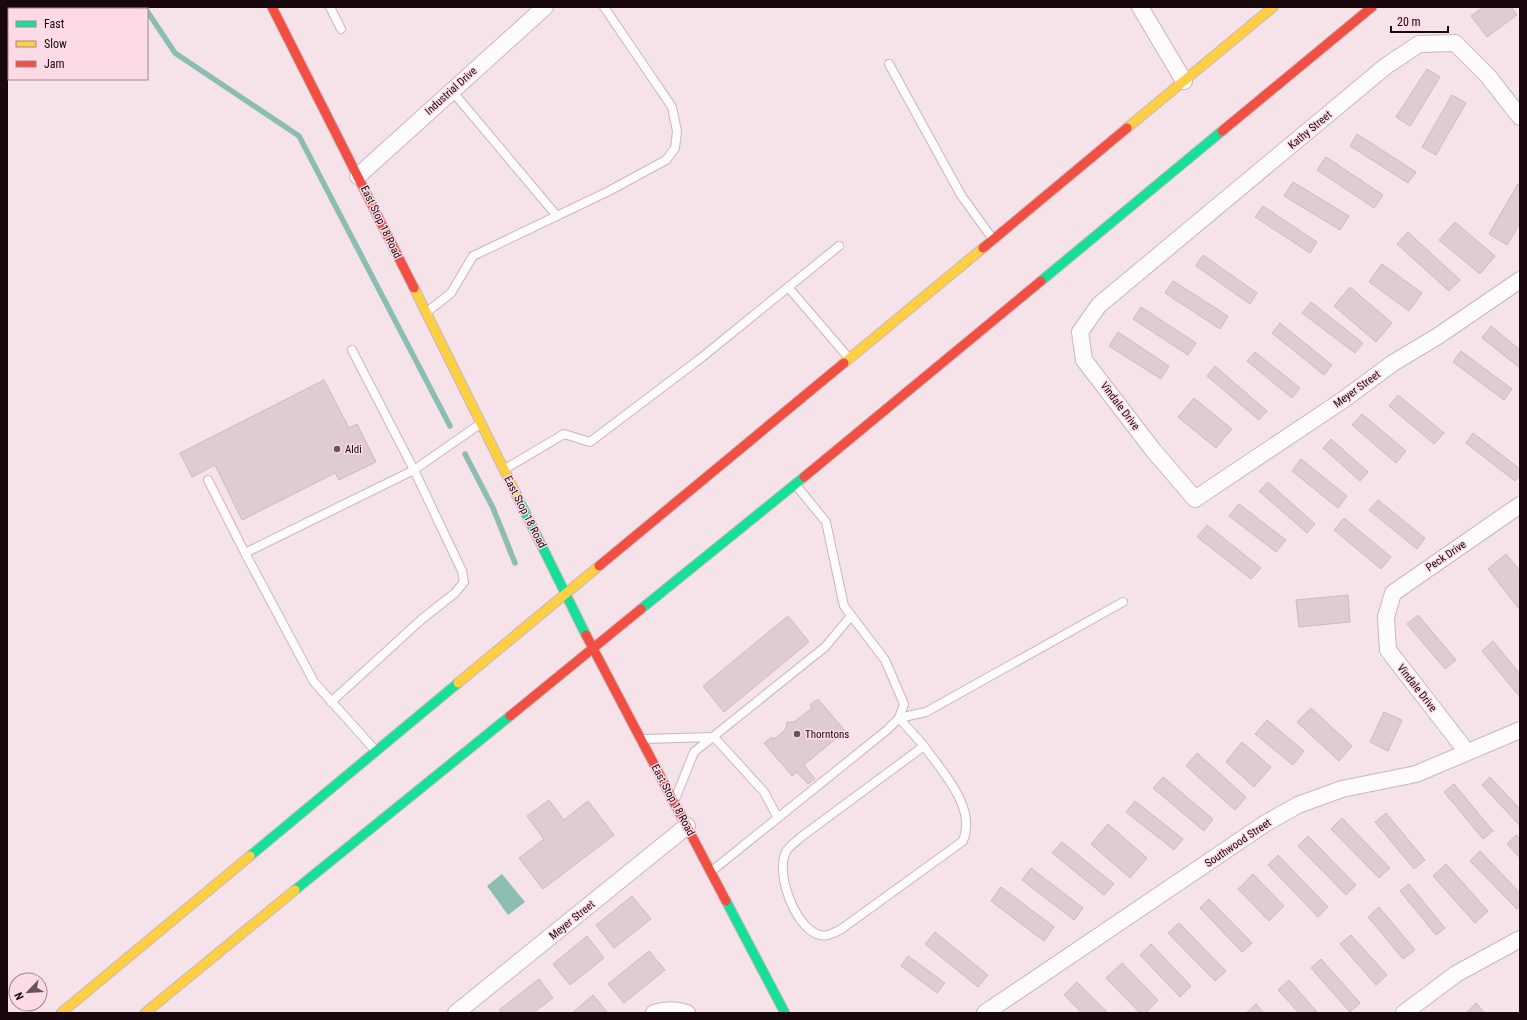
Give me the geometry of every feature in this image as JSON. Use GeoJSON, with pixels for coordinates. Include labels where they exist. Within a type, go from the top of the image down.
{"type":"FeatureCollection","features":[{"type":"Feature","properties":{"kind":"main road","name":"East Stop 18 Road"},"geometry":{"type":"LineString","coordinates":[[272,7],[594,649],[712,871],[732,913],[785,1013]]}},
{"type":"Feature","properties":{"kind":"main road"},"geometry":{"type":"LineString","coordinates":[[62,1013],[994,241],[1273,7]]}},
{"type":"Feature","properties":{"kind":"main road"},"geometry":{"type":"LineString","coordinates":[[145,1013],[594,649],[1372,7]]}},
{"type":"Feature","properties":{"kind":"street","name":"Industrial Drive"},"geometry":{"type":"LineString","coordinates":[[358,176],[545,7]]}},
{"type":"Feature","properties":{"kind":"street"},"geometry":{"type":"LineString","coordinates":[[1140,7],[1184,81]]}},
{"type":"Feature","properties":{"kind":"street","name":"Kathy Street"},"geometry":{"type":"LineString","coordinates":[[1100,305],[1386,66],[1419,44],[1455,44],[1488,76],[1520,117]]}},
{"type":"Feature","properties":{"kind":"street","name":"Meyer Street"},"geometry":{"type":"LineString","coordinates":[[1195,499],[1343,400],[1392,363],[1438,336],[1520,280]]}},
{"type":"Feature","properties":{"kind":"street","name":"Vindale Drive"},"geometry":{"type":"LineString","coordinates":[[1100,305],[1080,332],[1084,360],[1153,450],[1195,499]]}},
{"type":"Feature","properties":{"kind":"street","name":"Peck Drive"},"geometry":{"type":"LineString","coordinates":[[1386,617],[1393,592],[1520,505]]}},
{"type":"Feature","properties":{"kind":"street","name":"Vindale Drive"},"geometry":{"type":"LineString","coordinates":[[1386,617],[1388,650],[1467,752]]}},
{"type":"Feature","properties":{"kind":"street","name":"Southwood Street"},"geometry":{"type":"LineString","coordinates":[[985,1013],[1266,823],[1298,805],[1342,789],[1416,774],[1520,730]]}},
{"type":"Feature","properties":{"kind":"street","name":"Meyer Street"},"geometry":{"type":"LineString","coordinates":[[456,1013],[687,826]]}},
{"type":"Feature","properties":{"kind":"street"},"geometry":{"type":"LineString","coordinates":[[1404,1013],[1456,974],[1520,939]]}},
{"type":"Feature","properties":{"kind":"street"},"geometry":{"type":"LineString","coordinates":[[654,1013],[662,1010],[682,1011]]}},
{"type":"Feature","properties":{"kind":"lane"},"geometry":{"type":"LineString","coordinates":[[330,7],[341,29]]}},
{"type":"Feature","properties":{"kind":"lane"},"geometry":{"type":"LineString","coordinates":[[426,313],[451,294],[473,256],[609,191],[666,160],[675,148],[676,131],[672,107],[604,7]]}},
{"type":"Feature","properties":{"kind":"lane"},"geometry":{"type":"LineString","coordinates":[[889,64],[961,195],[994,241]]}},
{"type":"Feature","properties":{"kind":"lane"},"geometry":{"type":"LineString","coordinates":[[452,91],[557,216]]}},
{"type":"Feature","properties":{"kind":"lane"},"geometry":{"type":"LineString","coordinates":[[504,470],[564,434],[590,442],[701,358],[839,246]]}},
{"type":"Feature","properties":{"kind":"lane"},"geometry":{"type":"LineString","coordinates":[[788,287],[850,360]]}},
{"type":"Feature","properties":{"kind":"lane"},"geometry":{"type":"LineString","coordinates":[[332,702],[422,619],[455,593],[464,582],[462,571],[414,470],[352,350]]}},
{"type":"Feature","properties":{"kind":"lane"},"geometry":{"type":"LineString","coordinates":[[245,553],[414,470],[481,423]]}},
{"type":"Feature","properties":{"kind":"lane"},"geometry":{"type":"LineString","coordinates":[[208,480],[314,682],[377,752]]}},
{"type":"Feature","properties":{"kind":"lane"},"geometry":{"type":"LineString","coordinates":[[795,484],[826,522],[844,606],[885,660],[904,704],[900,718]]}},
{"type":"Feature","properties":{"kind":"lane"},"geometry":{"type":"LineString","coordinates":[[712,871],[900,718],[926,712],[1123,602]]}},
{"type":"Feature","properties":{"kind":"lane"},"geometry":{"type":"LineString","coordinates":[[674,801],[694,752],[826,647],[851,616]]}},
{"type":"Feature","properties":{"kind":"lane"},"geometry":{"type":"LineString","coordinates":[[900,718],[924,746],[958,794],[966,818],[967,830],[963,841],[840,930],[827,936],[817,934],[800,920],[786,889],[783,862],[785,853],[801,837],[924,746]]}},
{"type":"Feature","properties":{"kind":"lane"},"geometry":{"type":"LineString","coordinates":[[641,739],[714,737],[764,792],[778,818]]}},
{"type":"Feature","properties":{"kind":"shaded area"},"geometry":{"type":"Polygon","coordinates":[[[502,874],[525,902],[508,915],[487,886],[502,874]]]}},
{"type":"Feature","properties":{"kind":"building"},"geometry":{"type":"Polygon","coordinates":[[[1483,7],[1511,7],[1517,15],[1487,37],[1471,16],[1483,7]]]}},
{"type":"Feature","properties":{"kind":"building"},"geometry":{"type":"Polygon","coordinates":[[[1427,69],[1440,77],[1410,126],[1396,117],[1427,69]]]}},
{"type":"Feature","properties":{"kind":"building"},"geometry":{"type":"Polygon","coordinates":[[[1452,95],[1466,103],[1436,155],[1422,147],[1452,95]]]}},
{"type":"Feature","properties":{"kind":"building"},"geometry":{"type":"Polygon","coordinates":[[[1357,134],[1416,172],[1408,183],[1350,146],[1357,134]]]}},
{"type":"Feature","properties":{"kind":"building"},"geometry":{"type":"Polygon","coordinates":[[[1326,157],[1383,195],[1374,208],[1317,170],[1326,157]]]}},
{"type":"Feature","properties":{"kind":"building"},"geometry":{"type":"Polygon","coordinates":[[[1293,182],[1349,216],[1340,230],[1284,196],[1293,182]]]}},
{"type":"Feature","properties":{"kind":"building"},"geometry":{"type":"Polygon","coordinates":[[[1518,184],[1520,185],[1520,223],[1507,245],[1489,234],[1518,184]]]}},
{"type":"Feature","properties":{"kind":"building"},"geometry":{"type":"Polygon","coordinates":[[[1263,206],[1317,242],[1310,253],[1255,217],[1263,206]]]}},
{"type":"Feature","properties":{"kind":"building"},"geometry":{"type":"Polygon","coordinates":[[[1455,222],[1495,256],[1480,274],[1439,240],[1455,222]]]}},
{"type":"Feature","properties":{"kind":"building"},"geometry":{"type":"Polygon","coordinates":[[[1408,232],[1460,280],[1449,291],[1397,244],[1408,232]]]}},
{"type":"Feature","properties":{"kind":"building"},"geometry":{"type":"Polygon","coordinates":[[[1203,255],[1257,293],[1250,304],[1196,266],[1203,255]]]}},
{"type":"Feature","properties":{"kind":"building"},"geometry":{"type":"Polygon","coordinates":[[[1382,264],[1422,293],[1409,311],[1369,282],[1382,264]]]}},
{"type":"Feature","properties":{"kind":"building"},"geometry":{"type":"Polygon","coordinates":[[[1173,281],[1228,316],[1220,329],[1165,293],[1173,281]]]}},
{"type":"Feature","properties":{"kind":"building"},"geometry":{"type":"Polygon","coordinates":[[[1350,287],[1392,323],[1376,342],[1334,306],[1350,287]]]}},
{"type":"Feature","properties":{"kind":"building"},"geometry":{"type":"Polygon","coordinates":[[[1311,302],[1363,343],[1355,353],[1302,313],[1311,302]]]}},
{"type":"Feature","properties":{"kind":"building"},"geometry":{"type":"Polygon","coordinates":[[[1141,307],[1196,343],[1188,355],[1133,319],[1141,307]]]}},
{"type":"Feature","properties":{"kind":"building"},"geometry":{"type":"Polygon","coordinates":[[[1280,323],[1332,365],[1324,375],[1272,333],[1280,323]]]}},
{"type":"Feature","properties":{"kind":"building"},"geometry":{"type":"Polygon","coordinates":[[[1491,326],[1520,350],[1520,368],[1482,338],[1491,326]]]}},
{"type":"Feature","properties":{"kind":"building"},"geometry":{"type":"Polygon","coordinates":[[[1118,332],[1169,366],[1161,379],[1109,346],[1118,332]]]}},
{"type":"Feature","properties":{"kind":"building"},"geometry":{"type":"Polygon","coordinates":[[[1461,351],[1512,389],[1504,400],[1453,362],[1461,351]]]}},
{"type":"Feature","properties":{"kind":"building"},"geometry":{"type":"Polygon","coordinates":[[[1255,352],[1300,388],[1292,398],[1247,361],[1255,352]]]}},
{"type":"Feature","properties":{"kind":"building"},"geometry":{"type":"Polygon","coordinates":[[[1215,366],[1267,411],[1259,420],[1207,376],[1215,366]]]}},
{"type":"Feature","properties":{"kind":"building"},"geometry":{"type":"Polygon","coordinates":[[[324,380],[349,428],[357,424],[376,462],[339,480],[335,473],[242,520],[215,465],[192,477],[180,453],[324,380]]]}},
{"type":"Feature","properties":{"kind":"building"},"geometry":{"type":"Polygon","coordinates":[[[1398,395],[1444,433],[1434,444],[1389,406],[1398,395]]]}},
{"type":"Feature","properties":{"kind":"building"},"geometry":{"type":"Polygon","coordinates":[[[1194,398],[1232,429],[1216,448],[1178,417],[1194,398]]]}},
{"type":"Feature","properties":{"kind":"building"},"geometry":{"type":"Polygon","coordinates":[[[1362,414],[1406,451],[1396,463],[1352,425],[1362,414]]]}},
{"type":"Feature","properties":{"kind":"building"},"geometry":{"type":"Polygon","coordinates":[[[1473,433],[1520,469],[1520,475],[1515,481],[1466,443],[1473,433]]]}},
{"type":"Feature","properties":{"kind":"building"},"geometry":{"type":"Polygon","coordinates":[[[1331,439],[1368,472],[1360,481],[1323,448],[1331,439]]]}},
{"type":"Feature","properties":{"kind":"building"},"geometry":{"type":"Polygon","coordinates":[[[1301,459],[1347,496],[1338,508],[1292,471],[1301,459]]]}},
{"type":"Feature","properties":{"kind":"building"},"geometry":{"type":"Polygon","coordinates":[[[1268,482],[1315,524],[1307,533],[1259,491],[1268,482]]]}},
{"type":"Feature","properties":{"kind":"building"},"geometry":{"type":"Polygon","coordinates":[[[1378,500],[1425,538],[1417,549],[1369,510],[1378,500]]]}},
{"type":"Feature","properties":{"kind":"building"},"geometry":{"type":"Polygon","coordinates":[[[1239,504],[1286,540],[1276,552],[1229,516],[1239,504]]]}},
{"type":"Feature","properties":{"kind":"building"},"geometry":{"type":"Polygon","coordinates":[[[1344,518],[1391,557],[1381,569],[1334,530],[1344,518]]]}},
{"type":"Feature","properties":{"kind":"building"},"geometry":{"type":"Polygon","coordinates":[[[1207,525],[1261,568],[1251,579],[1197,537],[1207,525]]]}},
{"type":"Feature","properties":{"kind":"building"},"geometry":{"type":"Polygon","coordinates":[[[1506,554],[1520,571],[1520,610],[1488,569],[1506,554]]]}},
{"type":"Feature","properties":{"kind":"building"},"geometry":{"type":"Polygon","coordinates":[[[1348,595],[1350,622],[1299,627],[1296,600],[1348,595]]]}},
{"type":"Feature","properties":{"kind":"building"},"geometry":{"type":"Polygon","coordinates":[[[1418,615],[1456,660],[1445,669],[1407,624],[1418,615]]]}},
{"type":"Feature","properties":{"kind":"building"},"geometry":{"type":"Polygon","coordinates":[[[788,616],[809,642],[724,712],[703,686],[788,616]]]}},
{"type":"Feature","properties":{"kind":"building"},"geometry":{"type":"Polygon","coordinates":[[[1493,641],[1520,674],[1520,697],[1482,651],[1493,641]]]}},
{"type":"Feature","properties":{"kind":"building"},"geometry":{"type":"Polygon","coordinates":[[[818,699],[845,731],[804,765],[815,779],[808,784],[797,772],[792,776],[764,743],[772,737],[774,739],[786,729],[787,722],[794,722],[812,708],[810,705],[818,699]]]}},
{"type":"Feature","properties":{"kind":"building"},"geometry":{"type":"Polygon","coordinates":[[[1311,708],[1352,746],[1339,761],[1297,722],[1311,708]]]}},
{"type":"Feature","properties":{"kind":"building"},"geometry":{"type":"Polygon","coordinates":[[[1384,712],[1402,720],[1388,751],[1370,742],[1384,712]]]}},
{"type":"Feature","properties":{"kind":"building"},"geometry":{"type":"Polygon","coordinates":[[[1267,720],[1304,751],[1293,765],[1255,734],[1267,720]]]}},
{"type":"Feature","properties":{"kind":"building"},"geometry":{"type":"Polygon","coordinates":[[[1242,742],[1271,767],[1254,787],[1226,762],[1242,742]]]}},
{"type":"Feature","properties":{"kind":"building"},"geometry":{"type":"Polygon","coordinates":[[[1197,753],[1246,797],[1235,810],[1186,766],[1197,753]]]}},
{"type":"Feature","properties":{"kind":"building"},"geometry":{"type":"Polygon","coordinates":[[[1163,777],[1213,819],[1204,831],[1153,788],[1163,777]]]}},
{"type":"Feature","properties":{"kind":"building"},"geometry":{"type":"Polygon","coordinates":[[[1490,777],[1520,809],[1520,826],[1482,785],[1490,777]]]}},
{"type":"Feature","properties":{"kind":"building"},"geometry":{"type":"Polygon","coordinates":[[[1454,784],[1493,831],[1483,839],[1444,792],[1454,784]]]}},
{"type":"Feature","properties":{"kind":"building"},"geometry":{"type":"Polygon","coordinates":[[[549,800],[564,820],[588,801],[614,835],[543,889],[519,858],[544,839],[527,816],[549,800]]]}},
{"type":"Feature","properties":{"kind":"building"},"geometry":{"type":"Polygon","coordinates":[[[1135,801],[1183,839],[1174,850],[1126,812],[1135,801]]]}},
{"type":"Feature","properties":{"kind":"building"},"geometry":{"type":"Polygon","coordinates":[[[1386,813],[1425,860],[1414,869],[1375,822],[1386,813]]]}},
{"type":"Feature","properties":{"kind":"building"},"geometry":{"type":"Polygon","coordinates":[[[1342,818],[1390,868],[1379,878],[1331,829],[1342,818]]]}},
{"type":"Feature","properties":{"kind":"building"},"geometry":{"type":"Polygon","coordinates":[[[1108,824],[1147,858],[1130,878],[1091,844],[1108,824]]]}},
{"type":"Feature","properties":{"kind":"building"},"geometry":{"type":"Polygon","coordinates":[[[1516,835],[1520,838],[1520,858],[1507,844],[1516,835]]]}},
{"type":"Feature","properties":{"kind":"building"},"geometry":{"type":"Polygon","coordinates":[[[1308,836],[1356,885],[1346,895],[1298,846],[1308,836]]]}},
{"type":"Feature","properties":{"kind":"building"},"geometry":{"type":"Polygon","coordinates":[[[1062,842],[1114,884],[1104,895],[1052,853],[1062,842]]]}},
{"type":"Feature","properties":{"kind":"building"},"geometry":{"type":"Polygon","coordinates":[[[1480,851],[1520,893],[1520,906],[1517,909],[1470,861],[1480,851]]]}},
{"type":"Feature","properties":{"kind":"building"},"geometry":{"type":"Polygon","coordinates":[[[1278,855],[1328,907],[1318,917],[1268,865],[1278,855]]]}},
{"type":"Feature","properties":{"kind":"building"},"geometry":{"type":"Polygon","coordinates":[[[1446,864],[1488,911],[1475,923],[1433,876],[1446,864]]]}},
{"type":"Feature","properties":{"kind":"building"},"geometry":{"type":"Polygon","coordinates":[[[1031,868],[1083,908],[1074,920],[1022,880],[1031,868]]]}},
{"type":"Feature","properties":{"kind":"building"},"geometry":{"type":"Polygon","coordinates":[[[1253,874],[1284,906],[1269,921],[1238,889],[1253,874]]]}},
{"type":"Feature","properties":{"kind":"building"},"geometry":{"type":"Polygon","coordinates":[[[1409,884],[1445,928],[1436,935],[1400,891],[1409,884]]]}},
{"type":"Feature","properties":{"kind":"building"},"geometry":{"type":"Polygon","coordinates":[[[1001,887],[1054,927],[1044,941],[991,901],[1001,887]]]}},
{"type":"Feature","properties":{"kind":"building"},"geometry":{"type":"Polygon","coordinates":[[[632,896],[651,919],[614,948],[596,925],[632,896]]]}},
{"type":"Feature","properties":{"kind":"building"},"geometry":{"type":"Polygon","coordinates":[[[1209,899],[1252,943],[1242,952],[1200,908],[1209,899]]]}},
{"type":"Feature","properties":{"kind":"building"},"geometry":{"type":"Polygon","coordinates":[[[1379,907],[1415,950],[1403,959],[1368,917],[1379,907]]]}},
{"type":"Feature","properties":{"kind":"building"},"geometry":{"type":"Polygon","coordinates":[[[1179,923],[1226,971],[1215,981],[1168,933],[1179,923]]]}},
{"type":"Feature","properties":{"kind":"building"},"geometry":{"type":"Polygon","coordinates":[[[935,932],[988,975],[978,987],[925,944],[935,932]]]}},
{"type":"Feature","properties":{"kind":"building"},"geometry":{"type":"Polygon","coordinates":[[[1351,935],[1387,975],[1376,985],[1340,944],[1351,935]]]}},
{"type":"Feature","properties":{"kind":"building"},"geometry":{"type":"Polygon","coordinates":[[[587,936],[604,958],[570,985],[553,964],[587,936]]]}},
{"type":"Feature","properties":{"kind":"building"},"geometry":{"type":"Polygon","coordinates":[[[1151,944],[1191,986],[1180,997],[1140,955],[1151,944]]]}},
{"type":"Feature","properties":{"kind":"building"},"geometry":{"type":"Polygon","coordinates":[[[649,951],[665,970],[624,1003],[608,984],[649,951]]]}},
{"type":"Feature","properties":{"kind":"building"},"geometry":{"type":"Polygon","coordinates":[[[908,956],[945,983],[937,993],[901,966],[908,956]]]}},
{"type":"Feature","properties":{"kind":"building"},"geometry":{"type":"Polygon","coordinates":[[[1321,959],[1360,1003],[1350,1012],[1311,968],[1321,959]]]}},
{"type":"Feature","properties":{"kind":"building"},"geometry":{"type":"Polygon","coordinates":[[[1122,963],[1158,1000],[1146,1013],[1140,1013],[1106,978],[1122,963]]]}},
{"type":"Feature","properties":{"kind":"building"},"geometry":{"type":"Polygon","coordinates":[[[539,979],[553,998],[533,1013],[502,1013],[499,1010],[539,979]]]}},
{"type":"Feature","properties":{"kind":"building"},"geometry":{"type":"Polygon","coordinates":[[[1289,980],[1318,1013],[1299,1013],[1278,990],[1289,980]]]}},
{"type":"Feature","properties":{"kind":"building"},"geometry":{"type":"Polygon","coordinates":[[[1077,982],[1108,1013],[1082,1013],[1064,995],[1077,982]]]}},
{"type":"Feature","properties":{"kind":"building"},"geometry":{"type":"Polygon","coordinates":[[[593,995],[608,1013],[572,1013],[593,995]]]}},
{"type":"Feature","properties":{"kind":"building"},"geometry":{"type":"Polygon","coordinates":[[[1476,1003],[1485,1013],[1466,1013],[1476,1003]]]}},
{"type":"Feature","properties":{"kind":"building"},"geometry":{"type":"Polygon","coordinates":[[[1256,1004],[1264,1013],[1246,1013],[1256,1004]]]}},
{"type":"Feature","properties":{"kind":"waterway"},"geometry":{"type":"LineString","coordinates":[[148,12],[175,53],[299,136],[450,426]]}},
{"type":"Feature","properties":{"kind":"waterway"},"geometry":{"type":"LineString","coordinates":[[465,454],[493,508],[515,563]]}},
{"type":"Feature","properties":{"kind":"traffic: fast"},"geometry":{"type":"LineString","coordinates":[[1041,281],[1222,131]]}},
{"type":"Feature","properties":{"kind":"traffic: fast"},"geometry":{"type":"LineString","coordinates":[[641,609],[804,477]]}},
{"type":"Feature","properties":{"kind":"traffic: fast"},"geometry":{"type":"LineString","coordinates":[[516,494],[586,635]]}},
{"type":"Feature","properties":{"kind":"traffic: fast"},"geometry":{"type":"LineString","coordinates":[[250,856],[458,683]]}},
{"type":"Feature","properties":{"kind":"traffic: fast"},"geometry":{"type":"LineString","coordinates":[[295,890],[510,716]]}},
{"type":"Feature","properties":{"kind":"traffic: fast"},"geometry":{"type":"LineString","coordinates":[[726,901],[785,1013]]}},
{"type":"Feature","properties":{"kind":"traffic: slow"},"geometry":{"type":"LineString","coordinates":[[1127,128],[1273,7]]}},
{"type":"Feature","properties":{"kind":"traffic: slow"},"geometry":{"type":"LineString","coordinates":[[844,363],[983,248]]}},
{"type":"Feature","properties":{"kind":"traffic: slow"},"geometry":{"type":"LineString","coordinates":[[414,288],[516,494]]}},
{"type":"Feature","properties":{"kind":"traffic: slow"},"geometry":{"type":"LineString","coordinates":[[458,683],[599,566]]}},
{"type":"Feature","properties":{"kind":"traffic: slow"},"geometry":{"type":"LineString","coordinates":[[61,1013],[250,856]]}},
{"type":"Feature","properties":{"kind":"traffic: slow"},"geometry":{"type":"LineString","coordinates":[[145,1013],[295,890]]}},
{"type":"Feature","properties":{"kind":"traffic: jam"},"geometry":{"type":"LineString","coordinates":[[272,7],[414,288]]}},
{"type":"Feature","properties":{"kind":"traffic: jam"},"geometry":{"type":"LineString","coordinates":[[1222,131],[1372,7]]}},
{"type":"Feature","properties":{"kind":"traffic: jam"},"geometry":{"type":"LineString","coordinates":[[983,248],[1127,128]]}},
{"type":"Feature","properties":{"kind":"traffic: jam"},"geometry":{"type":"LineString","coordinates":[[804,477],[1041,281]]}},
{"type":"Feature","properties":{"kind":"traffic: jam"},"geometry":{"type":"LineString","coordinates":[[599,566],[844,363]]}},
{"type":"Feature","properties":{"kind":"traffic: jam"},"geometry":{"type":"LineString","coordinates":[[510,716],[641,609]]}},
{"type":"Feature","properties":{"kind":"traffic: jam"},"geometry":{"type":"LineString","coordinates":[[586,635],[726,901]]}},
{"type":"Feature","properties":{"kind":"place","name":"Aldi"},"geometry":{"type":"Point","coordinates":[337,449]}},
{"type":"Feature","properties":{"kind":"place","name":"Thorntons"},"geometry":{"type":"Point","coordinates":[797,734]}}]}
